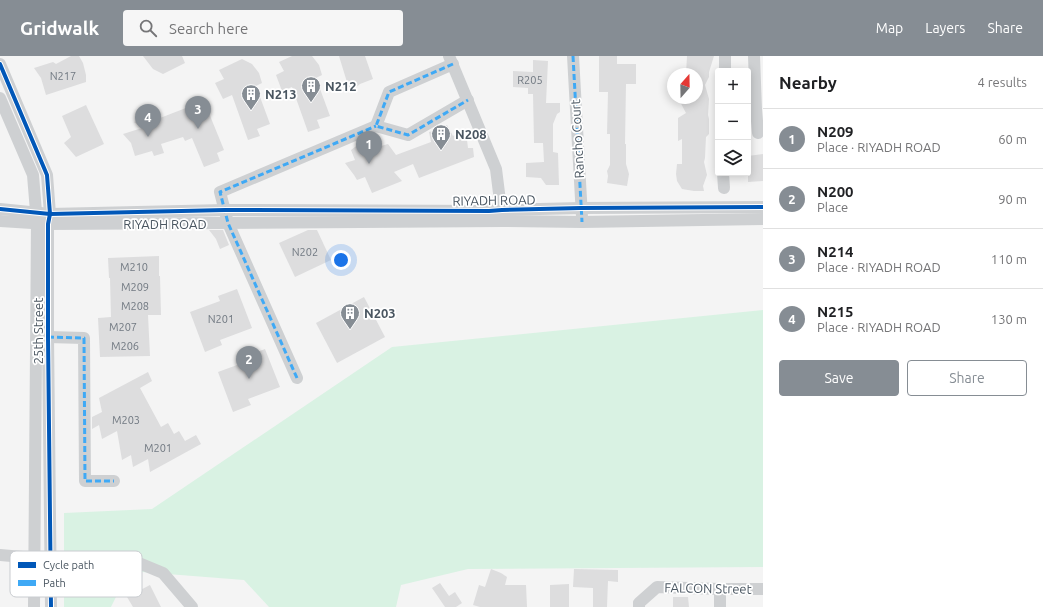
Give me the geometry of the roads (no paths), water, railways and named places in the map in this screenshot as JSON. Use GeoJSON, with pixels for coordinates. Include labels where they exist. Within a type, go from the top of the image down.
{"type":"FeatureCollection","features":[{"type":"Feature","properties":{"kind":"street","name":"Rancho Court"},"geometry":{"type":"LineString","coordinates":[[573,56],[582,222]]}},
{"type":"Feature","properties":{"kind":"street"},"geometry":{"type":"LineString","coordinates":[[724,68],[725,56]]}},
{"type":"Feature","properties":{"kind":"street"},"geometry":{"type":"LineString","coordinates":[[754,56],[756,133]]}},
{"type":"Feature","properties":{"kind":"street"},"geometry":{"type":"LineString","coordinates":[[376,126],[389,92],[451,60],[496,169],[502,215]]}},
{"type":"Feature","properties":{"kind":"street","name":"25th Street"},"geometry":{"type":"LineString","coordinates":[[0,64],[47,175],[43,219],[34,551]]}},
{"type":"Feature","properties":{"kind":"street","name":"25th Street"},"geometry":{"type":"LineString","coordinates":[[0,98],[33,175],[43,219],[48,337],[51,551]]}},
{"type":"Feature","properties":{"kind":"street"},"geometry":{"type":"LineString","coordinates":[[297,378],[228,223],[220,192],[376,126],[408,135],[468,100]]}},
{"type":"Feature","properties":{"kind":"street"},"geometry":{"type":"LineString","coordinates":[[723,176],[724,188]]}},
{"type":"Feature","properties":{"kind":"street","name":"RIYADH ROAD"},"geometry":{"type":"LineString","coordinates":[[43,219],[228,223],[502,215],[581,208],[763,207]]}},
{"type":"Feature","properties":{"kind":"street"},"geometry":{"type":"LineString","coordinates":[[0,209],[43,219]]}},
{"type":"Feature","properties":{"kind":"street","name":"RIYADH ROAD"},"geometry":{"type":"LineString","coordinates":[[0,221],[225,210],[489,211],[502,215],[582,222],[763,219]]}},
{"type":"Feature","properties":{"kind":"street"},"geometry":{"type":"LineString","coordinates":[[48,337],[84,338],[85,481],[114,482]]}},
{"type":"Feature","properties":{"kind":"street"},"geometry":{"type":"LineString","coordinates":[[0,555],[10,556]]}},
{"type":"Feature","properties":{"kind":"street"},"geometry":{"type":"LineString","coordinates":[[142,564],[163,573],[192,607]]}},
{"type":"Feature","properties":{"kind":"street","name":"FALCON Street"},"geometry":{"type":"LineString","coordinates":[[639,607],[639,603],[657,587],[763,589]]}},
{"type":"Feature","properties":{"kind":"street"},"geometry":{"type":"LineString","coordinates":[[720,589],[720,607]]}},
{"type":"Feature","properties":{"kind":"place","name":"N212"},"geometry":{"type":"Point","coordinates":[311,103]}},
{"type":"Feature","properties":{"kind":"place","name":"N213"},"geometry":{"type":"Point","coordinates":[251,111]}},
{"type":"Feature","properties":{"kind":"place","name":"N214"},"geometry":{"type":"Point","coordinates":[198,129]}},
{"type":"Feature","properties":{"kind":"place","name":"N215"},"geometry":{"type":"Point","coordinates":[148,137]}},
{"type":"Feature","properties":{"kind":"place","name":"N208"},"geometry":{"type":"Point","coordinates":[441,151]}},
{"type":"Feature","properties":{"kind":"place","name":"N209"},"geometry":{"type":"Point","coordinates":[369,164]}},
{"type":"Feature","properties":{"kind":"place","name":"N203"},"geometry":{"type":"Point","coordinates":[350,330]}},
{"type":"Feature","properties":{"kind":"place","name":"N200"},"geometry":{"type":"Point","coordinates":[249,379]}}]}
